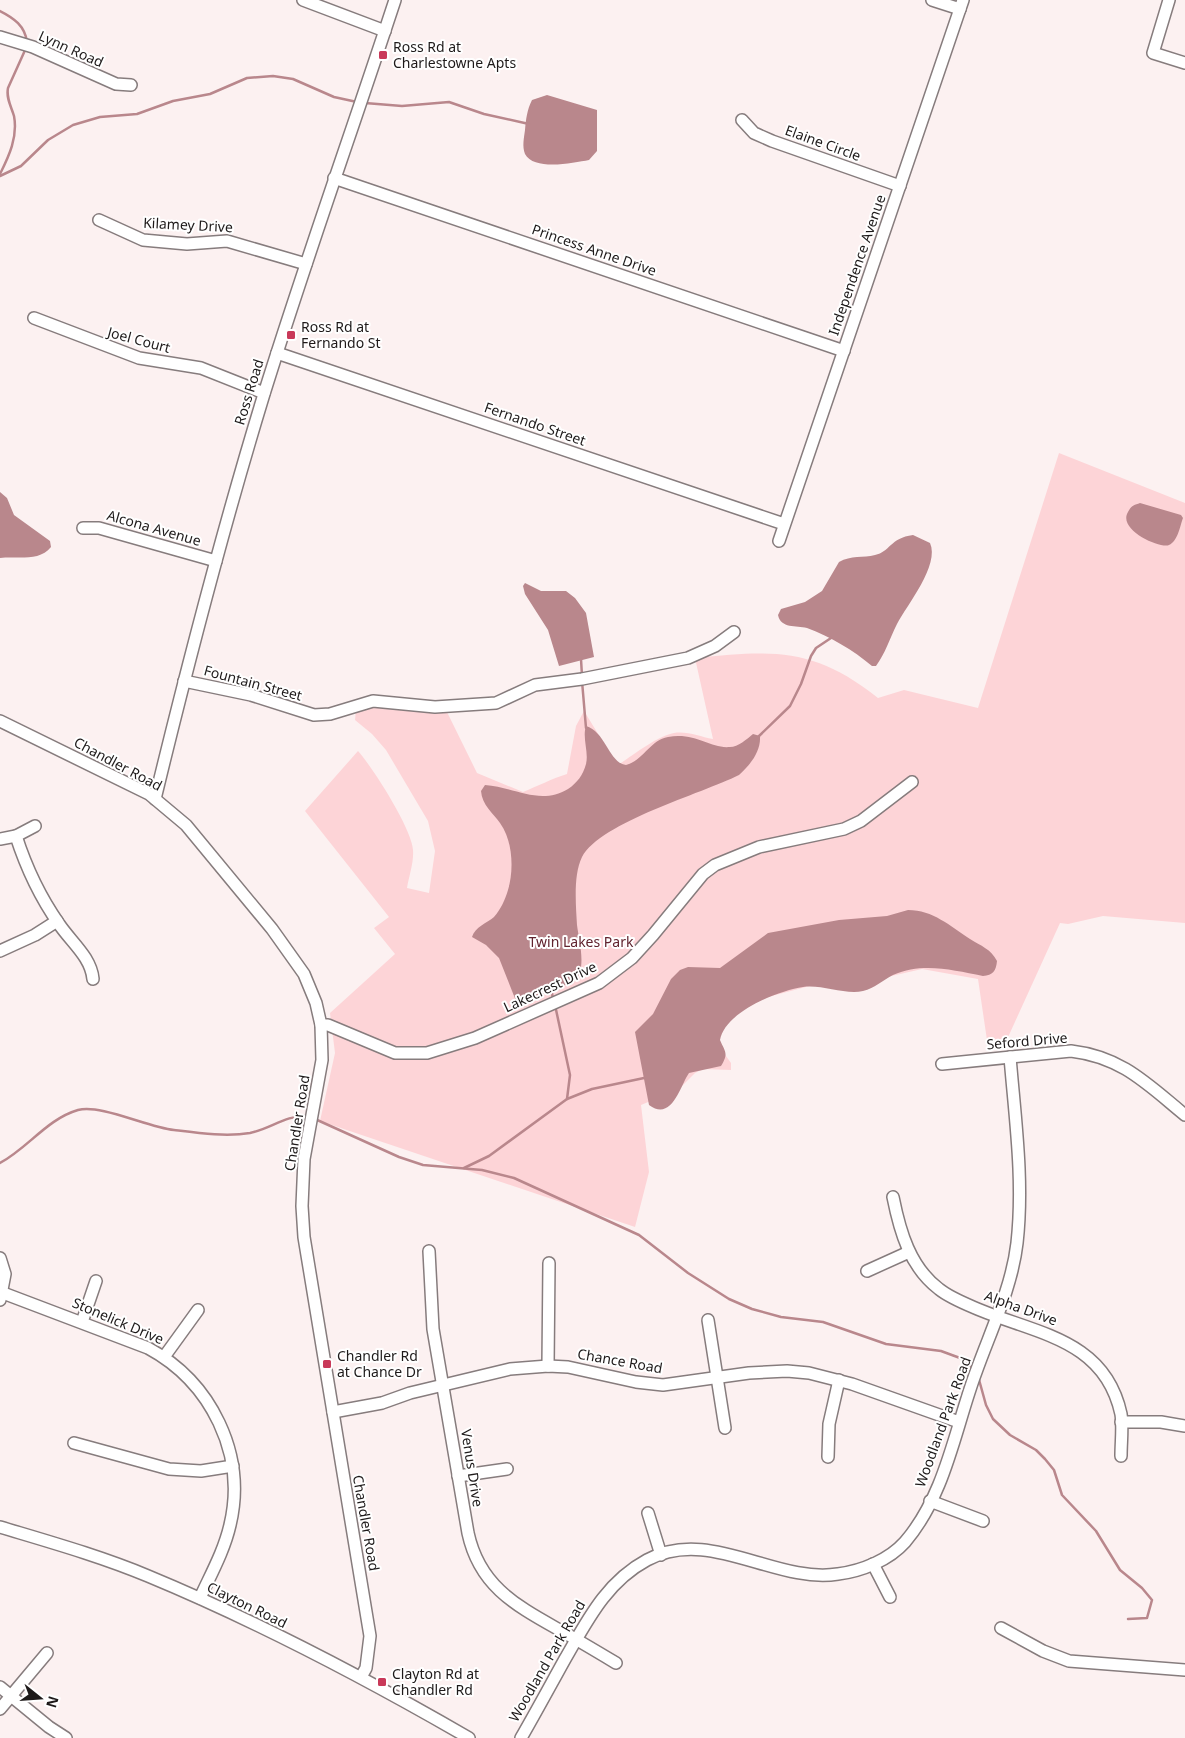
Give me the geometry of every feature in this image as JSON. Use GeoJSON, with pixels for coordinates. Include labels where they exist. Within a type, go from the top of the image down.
{"type":"FeatureCollection","features":[{"type":"Feature","properties":{"kind":"street"},"geometry":{"type":"LineString","coordinates":[[303,0],[385,31]]}},
{"type":"Feature","properties":{"kind":"street","name":"Ross Road"},"geometry":{"type":"LineString","coordinates":[[155,799],[216,561],[264,393],[334,178],[395,0]]}},
{"type":"Feature","properties":{"kind":"street"},"geometry":{"type":"LineString","coordinates":[[932,0],[962,5]]}},
{"type":"Feature","properties":{"kind":"street"},"geometry":{"type":"LineString","coordinates":[[1169,0],[1153,53],[1185,63]]}},
{"type":"Feature","properties":{"kind":"street","name":"Independence Avenue"},"geometry":{"type":"LineString","coordinates":[[779,540],[962,5]]}},
{"type":"Feature","properties":{"kind":"street","name":"Lynn Road"},"geometry":{"type":"LineString","coordinates":[[0,37],[33,47],[116,84],[131,85]]}},
{"type":"Feature","properties":{"kind":"street","name":"Elaine Circle"},"geometry":{"type":"LineString","coordinates":[[742,120],[754,133],[772,141],[900,186]]}},
{"type":"Feature","properties":{"kind":"street","name":"Princess Anne Drive"},"geometry":{"type":"LineString","coordinates":[[334,178],[844,351]]}},
{"type":"Feature","properties":{"kind":"street","name":"Kilamey Drive"},"geometry":{"type":"LineString","coordinates":[[99,220],[143,240],[187,244],[227,241],[306,264]]}},
{"type":"Feature","properties":{"kind":"street","name":"Joel Court"},"geometry":{"type":"LineString","coordinates":[[34,318],[139,358],[201,368],[264,393]]}},
{"type":"Feature","properties":{"kind":"street","name":"Fernando Street"},"geometry":{"type":"LineString","coordinates":[[277,352],[784,524]]}},
{"type":"Feature","properties":{"kind":"street","name":"Alcona Avenue"},"geometry":{"type":"LineString","coordinates":[[83,528],[99,528],[216,561]]}},
{"type":"Feature","properties":{"kind":"street","name":"Fountain Street"},"geometry":{"type":"LineString","coordinates":[[184,681],[251,695],[314,715],[330,714],[373,701],[435,707],[496,703],[535,685],[582,679],[688,658],[715,646],[734,632]]}},
{"type":"Feature","properties":{"kind":"street","name":"Chandler Road"},"geometry":{"type":"LineString","coordinates":[[0,721],[155,799],[168,808],[191,830],[290,953],[309,985],[321,1025],[322,1060],[306,1145],[302,1212],[308,1263],[370,1636],[366,1668],[361,1677]]}},
{"type":"Feature","properties":{"kind":"street","name":"Lakecrest Drive"},"geometry":{"type":"LineString","coordinates":[[321,1025],[328,1025],[388,1051],[407,1053],[427,1053],[475,1038],[599,983],[632,958],[703,874],[715,865],[758,847],[844,829],[861,821],[912,782]]}},
{"type":"Feature","properties":{"kind":"street"},"geometry":{"type":"LineString","coordinates":[[0,839],[16,836],[35,826]]}},
{"type":"Feature","properties":{"kind":"street"},"geometry":{"type":"LineString","coordinates":[[16,836],[34,883],[57,921],[90,963],[93,979]]}},
{"type":"Feature","properties":{"kind":"street"},"geometry":{"type":"LineString","coordinates":[[0,951],[35,935],[57,921]]}},
{"type":"Feature","properties":{"kind":"street","name":"Seford Drive"},"geometry":{"type":"LineString","coordinates":[[942,1064],[1071,1051],[1100,1056],[1117,1062],[1136,1075],[1185,1115]]}},
{"type":"Feature","properties":{"kind":"street","name":"Woodland Park Road"},"geometry":{"type":"LineString","coordinates":[[521,1738],[588,1616],[614,1585],[638,1566],[661,1555],[688,1550],[708,1551],[781,1570],[816,1575],[839,1574],[873,1564],[904,1544],[930,1501],[944,1473],[959,1422],[997,1317],[1011,1272],[1017,1239],[1018,1147],[1010,1057]]}},
{"type":"Feature","properties":{"kind":"street","name":"Alpha Drive"},"geometry":{"type":"LineString","coordinates":[[893,1197],[898,1222],[909,1252],[919,1268],[938,1289],[997,1317],[1062,1340],[1085,1353],[1107,1379],[1116,1398],[1121,1422],[1121,1456]]}},
{"type":"Feature","properties":{"kind":"street","name":"Venus Drive"},"geometry":{"type":"LineString","coordinates":[[429,1251],[432,1317],[469,1540],[485,1574],[510,1601],[616,1663]]}},
{"type":"Feature","properties":{"kind":"street"},"geometry":{"type":"LineString","coordinates":[[867,1271],[909,1252]]}},
{"type":"Feature","properties":{"kind":"street"},"geometry":{"type":"LineString","coordinates":[[0,1258],[5,1274],[1,1297]]}},
{"type":"Feature","properties":{"kind":"street"},"geometry":{"type":"LineString","coordinates":[[548,1366],[549,1262]]}},
{"type":"Feature","properties":{"kind":"street"},"geometry":{"type":"LineString","coordinates":[[82,1322],[96,1280]]}},
{"type":"Feature","properties":{"kind":"street","name":"Stonelick Drive"},"geometry":{"type":"LineString","coordinates":[[1,1297],[82,1322],[131,1340],[164,1357],[182,1371],[207,1401],[220,1423],[233,1466],[234,1489],[230,1525],[219,1559],[200,1598]]}},
{"type":"Feature","properties":{"kind":"street"},"geometry":{"type":"LineString","coordinates":[[164,1357],[198,1310]]}},
{"type":"Feature","properties":{"kind":"street"},"geometry":{"type":"LineString","coordinates":[[708,1320],[725,1428]]}},
{"type":"Feature","properties":{"kind":"street","name":"Chance Road"},"geometry":{"type":"LineString","coordinates":[[333,1412],[382,1403],[410,1392],[510,1369],[548,1366],[591,1370],[628,1381],[663,1385],[717,1377],[787,1371],[839,1380],[959,1422]]}},
{"type":"Feature","properties":{"kind":"street"},"geometry":{"type":"LineString","coordinates":[[828,1457],[829,1424],[839,1380]]}},
{"type":"Feature","properties":{"kind":"street"},"geometry":{"type":"LineString","coordinates":[[1121,1422],[1161,1422],[1185,1426]]}},
{"type":"Feature","properties":{"kind":"street"},"geometry":{"type":"LineString","coordinates":[[74,1443],[169,1469],[201,1470],[233,1466]]}},
{"type":"Feature","properties":{"kind":"street"},"geometry":{"type":"LineString","coordinates":[[458,1476],[507,1469]]}},
{"type":"Feature","properties":{"kind":"street"},"geometry":{"type":"LineString","coordinates":[[930,1501],[983,1521]]}},
{"type":"Feature","properties":{"kind":"street"},"geometry":{"type":"LineString","coordinates":[[648,1513],[661,1555]]}},
{"type":"Feature","properties":{"kind":"street","name":"Clayton Road"},"geometry":{"type":"LineString","coordinates":[[0,1527],[105,1560],[200,1598],[361,1677],[469,1738]]}},
{"type":"Feature","properties":{"kind":"street"},"geometry":{"type":"LineString","coordinates":[[873,1564],[890,1597]]}},
{"type":"Feature","properties":{"kind":"street"},"geometry":{"type":"LineString","coordinates":[[1001,1628],[1043,1651],[1068,1661],[1185,1670]]}},
{"type":"Feature","properties":{"kind":"street"},"geometry":{"type":"LineString","coordinates":[[0,1709],[47,1653]]}},
{"type":"Feature","properties":{"kind":"street"},"geometry":{"type":"LineString","coordinates":[[0,1687],[66,1738]]}},
{"type":"Feature","properties":{"kind":"green space","name":"Twin Lakes Park"},"geometry":{"type":"Polygon","coordinates":[[[1059,453],[1185,503],[1185,923],[1103,916],[1068,924],[1060,923],[1004,1046],[988,1047],[978,979],[922,969],[887,977],[817,984],[768,997],[740,1010],[713,1038],[731,1063],[731,1070],[703,1069],[695,1073],[679,1089],[641,1105],[649,1172],[635,1227],[320,1121],[335,1053],[330,1013],[395,954],[374,928],[389,917],[305,811],[358,751],[391,799],[411,840],[413,859],[407,888],[429,893],[435,851],[428,821],[386,750],[372,734],[355,720],[356,710],[362,698],[447,712],[477,773],[523,792],[567,774],[576,726],[584,711],[600,737],[613,768],[659,738],[667,735],[684,733],[713,739],[695,658],[748,654],[792,656],[834,669],[855,681],[878,698],[904,690],[978,708],[1059,453]]]}},
{"type":"Feature","properties":{"kind":"shaded area"},"geometry":{"type":"Polygon","coordinates":[[[547,95],[597,110],[597,151],[589,160],[554,165],[537,163],[525,154],[526,118],[529,107],[532,100],[547,95]]]}},
{"type":"Feature","properties":{"kind":"shaded area"},"geometry":{"type":"Polygon","coordinates":[[[0,492],[7,498],[14,515],[50,541],[51,547],[46,552],[34,557],[0,558],[0,492]]]}},
{"type":"Feature","properties":{"kind":"shaded area"},"geometry":{"type":"Polygon","coordinates":[[[1140,503],[1181,515],[1183,518],[1180,529],[1172,543],[1164,545],[1150,541],[1141,537],[1129,525],[1126,519],[1130,508],[1140,503]]]}},
{"type":"Feature","properties":{"kind":"shaded area"},"geometry":{"type":"Polygon","coordinates":[[[913,535],[930,543],[932,552],[927,573],[897,624],[876,666],[872,666],[849,649],[825,635],[807,628],[789,626],[782,623],[778,615],[781,609],[805,602],[822,591],[839,562],[848,558],[880,553],[899,539],[913,535]]]}},
{"type":"Feature","properties":{"kind":"shaded area"},"geometry":{"type":"Polygon","coordinates":[[[525,583],[541,591],[566,591],[575,598],[586,613],[594,657],[559,666],[548,630],[525,594],[523,586],[525,583]]]}},
{"type":"Feature","properties":{"kind":"shaded area"},"geometry":{"type":"Polygon","coordinates":[[[586,726],[598,734],[615,759],[626,765],[638,759],[656,742],[668,737],[695,738],[716,746],[733,747],[753,734],[760,736],[760,742],[754,758],[739,775],[653,810],[609,832],[593,844],[582,857],[576,881],[577,925],[581,954],[579,976],[575,981],[529,1000],[516,1001],[499,958],[486,945],[472,937],[476,930],[494,917],[501,908],[508,890],[512,865],[508,838],[500,823],[486,805],[481,791],[485,785],[537,796],[547,796],[558,794],[568,789],[579,778],[586,764],[586,726]]]}},
{"type":"Feature","properties":{"kind":"shaded area"},"geometry":{"type":"Polygon","coordinates":[[[908,910],[933,916],[992,953],[997,961],[993,972],[983,976],[938,968],[915,969],[893,975],[863,991],[849,992],[810,986],[792,989],[767,998],[754,1004],[731,1020],[724,1030],[720,1040],[726,1055],[721,1066],[689,1073],[674,1100],[664,1109],[657,1109],[649,1105],[635,1032],[653,1014],[671,979],[680,970],[688,967],[720,968],[768,933],[839,920],[887,916],[908,910]]]}},
{"type":"Feature","properties":{"kind":"waterway"},"geometry":{"type":"LineString","coordinates":[[0,11],[18,23],[24,31],[27,42]]}},
{"type":"Feature","properties":{"kind":"waterway"},"geometry":{"type":"LineString","coordinates":[[0,174],[14,139],[15,131],[14,116],[8,99],[8,88],[26,48]]}},
{"type":"Feature","properties":{"kind":"waterway"},"geometry":{"type":"LineString","coordinates":[[0,176],[21,166],[48,140],[73,125],[100,117],[137,114],[173,101],[210,94],[247,78],[273,76],[293,79],[334,97],[357,102]]}},
{"type":"Feature","properties":{"kind":"waterway"},"geometry":{"type":"LineString","coordinates":[[365,103],[402,106],[449,102],[484,114],[529,124]]}},
{"type":"Feature","properties":{"kind":"waterway"},"geometry":{"type":"LineString","coordinates":[[758,737],[790,706],[801,684],[811,656],[816,648],[831,638]]}},
{"type":"Feature","properties":{"kind":"waterway"},"geometry":{"type":"LineString","coordinates":[[581,659],[582,676]]}},
{"type":"Feature","properties":{"kind":"waterway"},"geometry":{"type":"LineString","coordinates":[[582,681],[586,728]]}},
{"type":"Feature","properties":{"kind":"waterway"},"geometry":{"type":"LineString","coordinates":[[551,986],[553,1000]]}},
{"type":"Feature","properties":{"kind":"waterway"},"geometry":{"type":"LineString","coordinates":[[555,1005],[570,1075],[567,1099]]}},
{"type":"Feature","properties":{"kind":"waterway"},"geometry":{"type":"LineString","coordinates":[[464,1168],[489,1156],[567,1099],[592,1089],[644,1078]]}},
{"type":"Feature","properties":{"kind":"waterway"},"geometry":{"type":"LineString","coordinates":[[0,1163],[20,1150],[57,1120],[78,1110],[99,1110],[163,1128],[222,1135],[250,1133],[285,1120],[307,1116]]}},
{"type":"Feature","properties":{"kind":"waterway"},"geometry":{"type":"LineString","coordinates":[[315,1119],[399,1157],[423,1165],[482,1170],[514,1178],[639,1235],[688,1273],[729,1299],[752,1309],[781,1317],[823,1322],[886,1344],[941,1351],[960,1358],[973,1368]]}},
{"type":"Feature","properties":{"kind":"waterway"},"geometry":{"type":"LineString","coordinates":[[978,1376],[986,1405],[993,1419],[1010,1435],[1036,1450],[1045,1459],[1054,1470],[1062,1495],[1096,1531],[1120,1570],[1142,1588],[1152,1600],[1147,1618],[1128,1619]]}},
{"type":"Feature","properties":{"kind":"place","name":"Ross Rd at Charlestowne Apts"},"geometry":{"type":"Point","coordinates":[383,55]}},
{"type":"Feature","properties":{"kind":"place","name":"Ross Rd at Fernando St"},"geometry":{"type":"Point","coordinates":[291,335]}},
{"type":"Feature","properties":{"kind":"place","name":"Chandler Rd at Chance Dr"},"geometry":{"type":"Point","coordinates":[327,1364]}},
{"type":"Feature","properties":{"kind":"place","name":"Clayton Rd at Chandler Rd"},"geometry":{"type":"Point","coordinates":[382,1682]}}]}
